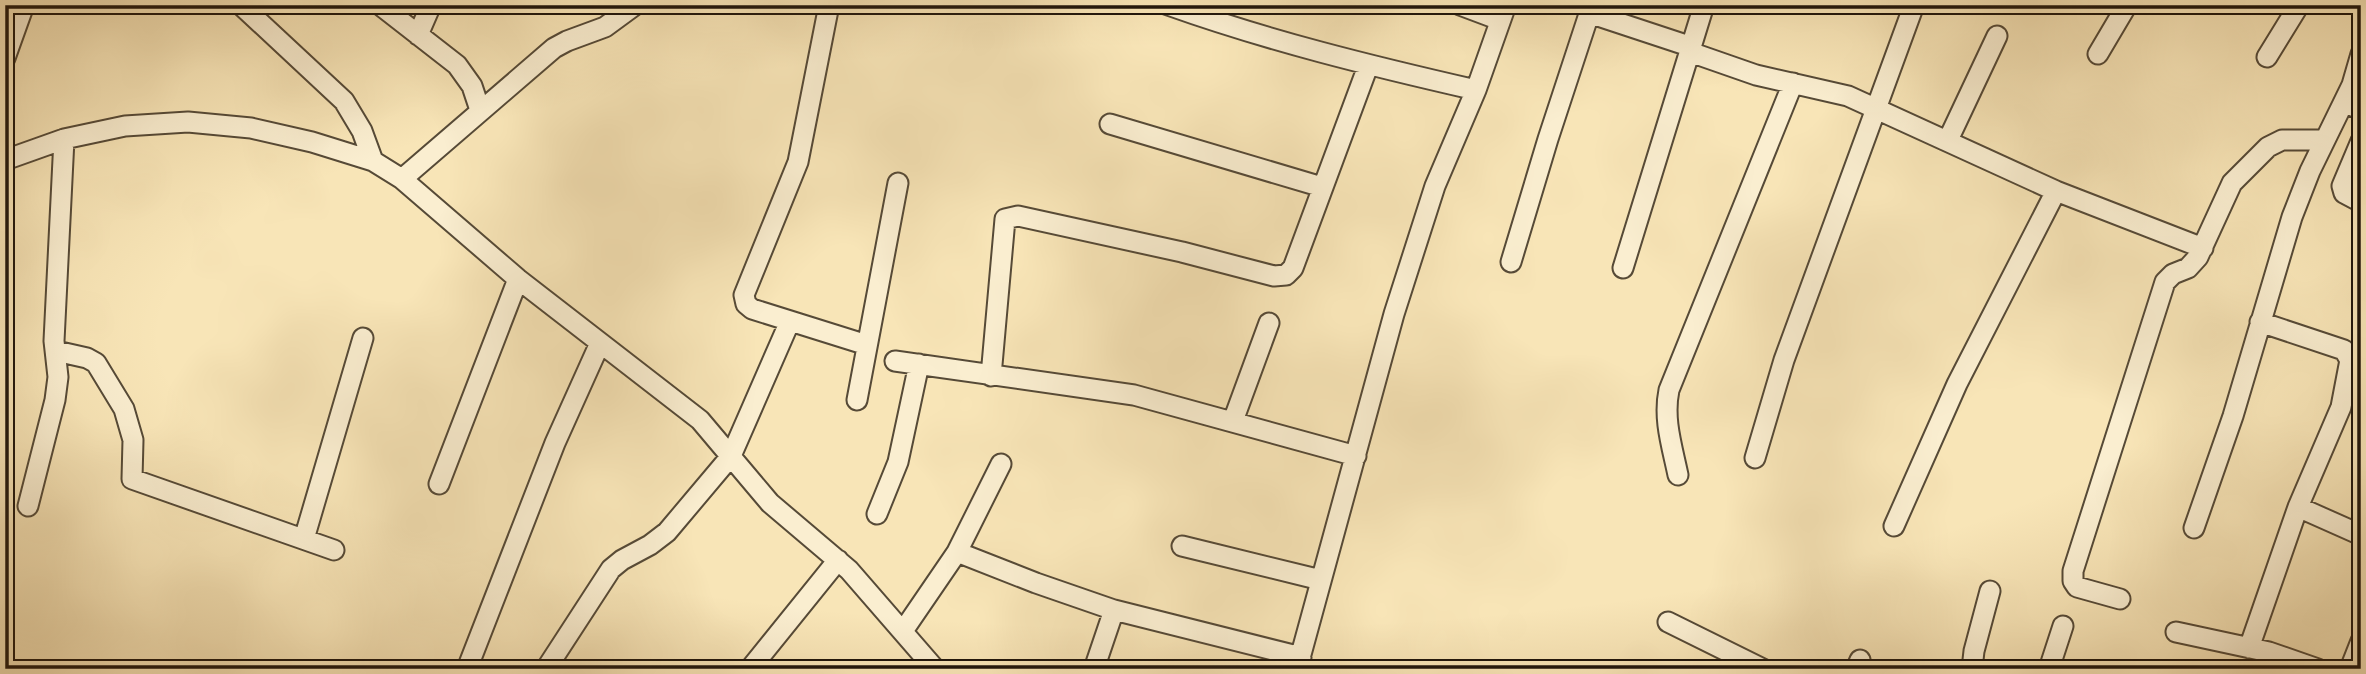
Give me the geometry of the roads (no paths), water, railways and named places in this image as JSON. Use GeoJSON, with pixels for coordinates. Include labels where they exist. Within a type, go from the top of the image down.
{"type":"FeatureCollection","features":[{"type":"Feature","properties":{"kind":"street"},"geometry":{"type":"LineString","coordinates":[[5,58],[9,36],[24,5]]}},
{"type":"Feature","properties":{"kind":"street"},"geometry":{"type":"LineString","coordinates":[[241,5],[344,101],[362,131],[373,161]]}},
{"type":"Feature","properties":{"kind":"street"},"geometry":{"type":"LineString","coordinates":[[380,5],[457,65],[467,76],[481,110]]}},
{"type":"Feature","properties":{"kind":"street"},"geometry":{"type":"LineString","coordinates":[[418,35],[431,5]]}},
{"type":"Feature","properties":{"kind":"street"},"geometry":{"type":"LineString","coordinates":[[402,179],[554,48],[605,27],[635,5]]}},
{"type":"Feature","properties":{"kind":"street"},"geometry":{"type":"LineString","coordinates":[[829,5],[798,162],[744,295],[746,304],[751,309],[867,345]]}},
{"type":"Feature","properties":{"kind":"street"},"geometry":{"type":"LineString","coordinates":[[1168,5],[1208,12],[1368,66],[1476,90]]}},
{"type":"Feature","properties":{"kind":"street"},"geometry":{"type":"LineString","coordinates":[[957,552],[1114,610],[1299,663],[1394,314],[1435,186],[1476,90],[1503,13],[1460,5]]}},
{"type":"Feature","properties":{"kind":"street"},"geometry":{"type":"LineString","coordinates":[[1623,268],[1704,5]]}},
{"type":"Feature","properties":{"kind":"street"},"geometry":{"type":"LineString","coordinates":[[1755,458],[1784,360],[1914,5]]}},
{"type":"Feature","properties":{"kind":"street"},"geometry":{"type":"LineString","coordinates":[[2098,54],[2127,5]]}},
{"type":"Feature","properties":{"kind":"street"},"geometry":{"type":"LineString","coordinates":[[2267,57],[2299,5]]}},
{"type":"Feature","properties":{"kind":"street"},"geometry":{"type":"LineString","coordinates":[[1511,262],[1591,9],[1756,75],[1834,92],[1948,140],[2056,191],[2203,248]]}},
{"type":"Feature","properties":{"kind":"street"},"geometry":{"type":"LineString","coordinates":[[1948,140],[1997,36]]}},
{"type":"Feature","properties":{"kind":"street"},"geometry":{"type":"LineString","coordinates":[[2194,528],[2232,416],[2292,218],[2324,140],[2353,106],[2361,54]]}},
{"type":"Feature","properties":{"kind":"street"},"geometry":{"type":"LineString","coordinates":[[991,376],[1005,219],[1018,216],[1274,276],[1286,275],[1293,268],[1368,66]]}},
{"type":"Feature","properties":{"kind":"street"},"geometry":{"type":"LineString","coordinates":[[1678,475],[1667,420],[1669,390],[1793,83]]}},
{"type":"Feature","properties":{"kind":"street"},"geometry":{"type":"LineString","coordinates":[[5,160],[64,139],[125,126],[188,122],[251,128],[312,142],[373,161],[402,179],[518,279],[700,420],[770,503],[838,560],[935,669]]}},
{"type":"Feature","properties":{"kind":"street"},"geometry":{"type":"LineString","coordinates":[[1111,124],[1322,187]]}},
{"type":"Feature","properties":{"kind":"street"},"geometry":{"type":"LineString","coordinates":[[28,506],[55,400],[58,377],[55,314],[64,139]]}},
{"type":"Feature","properties":{"kind":"street"},"geometry":{"type":"LineString","coordinates":[[2120,599],[2077,587],[2073,581],[2073,570],[2165,282],[2168,277],[2192,264],[2203,248],[2232,183],[2253,161],[2269,147],[2283,140],[2324,140]]}},
{"type":"Feature","properties":{"kind":"street"},"geometry":{"type":"LineString","coordinates":[[2361,141],[2342,186],[2344,193],[2361,202]]}},
{"type":"Feature","properties":{"kind":"street"},"geometry":{"type":"LineString","coordinates":[[857,400],[898,183]]}},
{"type":"Feature","properties":{"kind":"street"},"geometry":{"type":"LineString","coordinates":[[1894,526],[1956,384],[2056,191]]}},
{"type":"Feature","properties":{"kind":"street"},"geometry":{"type":"LineString","coordinates":[[439,484],[518,279]]}},
{"type":"Feature","properties":{"kind":"street"},"geometry":{"type":"LineString","coordinates":[[546,669],[611,569],[667,532],[731,456],[790,321]]}},
{"type":"Feature","properties":{"kind":"street"},"geometry":{"type":"LineString","coordinates":[[2249,648],[2298,506],[2341,407],[2350,360],[2344,350],[2260,322]]}},
{"type":"Feature","properties":{"kind":"street"},"geometry":{"type":"LineString","coordinates":[[1233,421],[1269,323]]}},
{"type":"Feature","properties":{"kind":"street"},"geometry":{"type":"LineString","coordinates":[[304,539],[363,338]]}},
{"type":"Feature","properties":{"kind":"street"},"geometry":{"type":"LineString","coordinates":[[467,669],[555,443],[600,343]]}},
{"type":"Feature","properties":{"kind":"street"},"geometry":{"type":"LineString","coordinates":[[56,351],[87,358],[96,363],[124,409],[132,439],[132,479],[334,550]]}},
{"type":"Feature","properties":{"kind":"street"},"geometry":{"type":"LineString","coordinates":[[895,361],[1134,395],[1356,456]]}},
{"type":"Feature","properties":{"kind":"street"},"geometry":{"type":"LineString","coordinates":[[877,514],[898,461],[919,365]]}},
{"type":"Feature","properties":{"kind":"street"},"geometry":{"type":"LineString","coordinates":[[903,631],[957,552],[1001,464]]}},
{"type":"Feature","properties":{"kind":"street"},"geometry":{"type":"LineString","coordinates":[[2298,506],[2361,535]]}},
{"type":"Feature","properties":{"kind":"street"},"geometry":{"type":"LineString","coordinates":[[1182,546],[1321,580]]}},
{"type":"Feature","properties":{"kind":"street"},"geometry":{"type":"LineString","coordinates":[[750,669],[838,560]]}},
{"type":"Feature","properties":{"kind":"street"},"geometry":{"type":"LineString","coordinates":[[1972,669],[1990,591]]}},
{"type":"Feature","properties":{"kind":"street"},"geometry":{"type":"LineString","coordinates":[[1094,669],[1114,610]]}},
{"type":"Feature","properties":{"kind":"street"},"geometry":{"type":"LineString","coordinates":[[1668,622],[1763,669]]}},
{"type":"Feature","properties":{"kind":"street"},"geometry":{"type":"LineString","coordinates":[[2049,669],[2063,625]]}},
{"type":"Feature","properties":{"kind":"street"},"geometry":{"type":"LineString","coordinates":[[2176,632],[2249,648],[2318,669]]}},
{"type":"Feature","properties":{"kind":"street"},"geometry":{"type":"LineString","coordinates":[[2350,669],[2361,641]]}}]}
